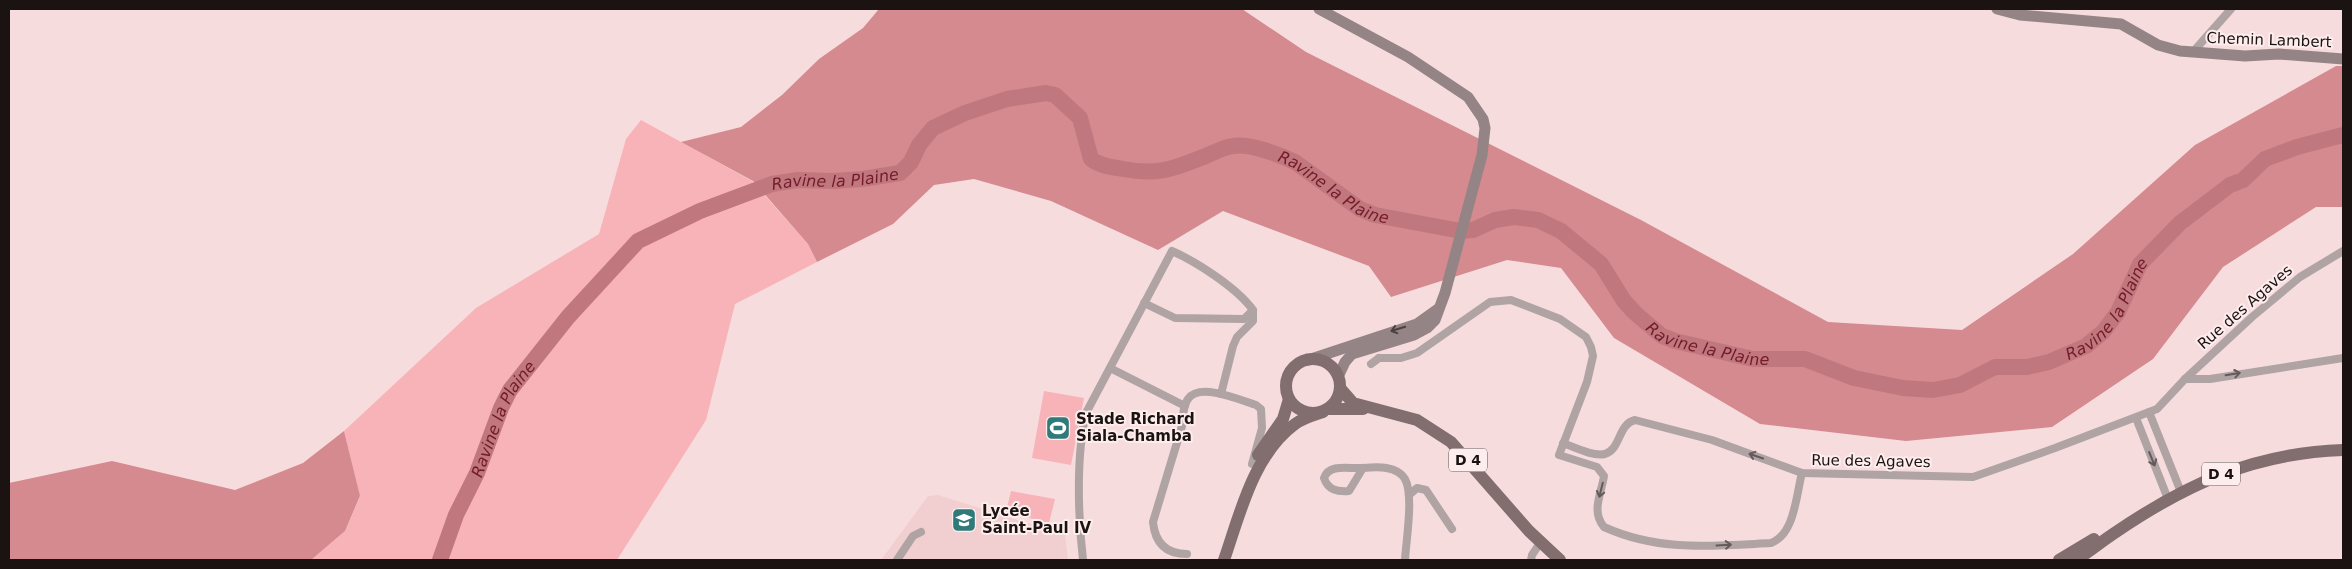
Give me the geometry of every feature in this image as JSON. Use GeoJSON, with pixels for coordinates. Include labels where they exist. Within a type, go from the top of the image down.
{"type":"FeatureCollection","features":[{"type":"Feature","properties":{"kind":"main road"},"geometry":{"type":"LineString","coordinates":[[1319,9],[1408,57],[1468,97],[1483,119],[1485,128],[1482,155],[1445,293],[1435,320],[1427,328],[1348,358],[1339,383],[1337,398],[1326,410],[1313,414],[1304,412],[1289,399],[1287,379],[1291,370],[1308,360],[1353,343],[1417,324],[1440,306]]}},
{"type":"Feature","properties":{"kind":"main road","name":"Chemin Lambert"},"geometry":{"type":"LineString","coordinates":[[1997,9],[2020,15],[2121,24],[2158,45],[2193,52],[2343,58]]}},
{"type":"Feature","properties":{"kind":"main road"},"geometry":{"type":"LineString","coordinates":[[1308,360],[1327,363],[1335,369],[1339,383]]}},
{"type":"Feature","properties":{"kind":"main road","name":"D 4"},"geometry":{"type":"LineString","coordinates":[[1339,383],[1353,403],[1373,409],[1395,412],[1417,420],[1452,442],[1540,543],[1560,560]]}},
{"type":"Feature","properties":{"kind":"main road","name":"D 4"},"geometry":{"type":"LineString","coordinates":[[1224,559],[1236,501],[1252,464],[1282,419],[1289,399]]}},
{"type":"Feature","properties":{"kind":"main road","name":"D 4"},"geometry":{"type":"LineString","coordinates":[[1224,559],[1253,479],[1271,449],[1295,424],[1326,410],[1373,409]]}},
{"type":"Feature","properties":{"kind":"main road","name":"D 4"},"geometry":{"type":"LineString","coordinates":[[2076,560],[2168,499],[2250,463],[2292,455],[2343,450]]}},
{"type":"Feature","properties":{"kind":"main road","name":"D 4"},"geometry":{"type":"LineString","coordinates":[[2059,560],[2096,538],[2111,535]]}},
{"type":"Feature","properties":{"kind":"street"},"geometry":{"type":"LineString","coordinates":[[2193,52],[2231,9]]}},
{"type":"Feature","properties":{"kind":"street"},"geometry":{"type":"LineString","coordinates":[[1083,560],[1080,513],[1082,432],[1086,413],[1172,251],[1183,256],[1228,287],[1253,310],[1253,321],[1237,337],[1233,346],[1221,394]]}},
{"type":"Feature","properties":{"kind":"street","name":"Rue des Agaves"},"geometry":{"type":"LineString","coordinates":[[1563,443],[1596,454],[1606,454],[1612,449],[1624,426],[1635,420],[1712,440],[1802,473],[1973,477],[2136,418],[2157,408],[2185,379],[2252,317],[2300,277],[2343,251]]}},
{"type":"Feature","properties":{"kind":"street"},"geometry":{"type":"LineString","coordinates":[[1371,364],[1380,358],[1401,358],[1417,353],[1490,302],[1511,300],[1560,320],[1586,337],[1593,356],[1586,382],[1558,455],[1597,467],[1604,476],[1596,507],[1604,527],[1645,541],[1673,546],[1771,543],[1780,540],[1789,525],[1802,473]]}},
{"type":"Feature","properties":{"kind":"street"},"geometry":{"type":"LineString","coordinates":[[1144,304],[1175,318],[1244,319],[1253,310]]}},
{"type":"Feature","properties":{"kind":"street"},"geometry":{"type":"LineString","coordinates":[[1244,319],[1250,326]]}},
{"type":"Feature","properties":{"kind":"street"},"geometry":{"type":"LineString","coordinates":[[1353,343],[1371,348],[1380,358]]}},
{"type":"Feature","properties":{"kind":"street"},"geometry":{"type":"LineString","coordinates":[[2185,379],[2210,378],[2343,358]]}},
{"type":"Feature","properties":{"kind":"street"},"geometry":{"type":"LineString","coordinates":[[1110,368],[1184,406]]}},
{"type":"Feature","properties":{"kind":"street"},"geometry":{"type":"LineString","coordinates":[[1187,554],[1175,554],[1163,547],[1156,535],[1153,522],[1182,426],[1184,406],[1192,395],[1200,391],[1221,394],[1256,405],[1261,409],[1262,428],[1252,464]]}},
{"type":"Feature","properties":{"kind":"street"},"geometry":{"type":"LineString","coordinates":[[2149,412],[2181,492]]}},
{"type":"Feature","properties":{"kind":"street"},"geometry":{"type":"LineString","coordinates":[[2136,418],[2168,499]]}},
{"type":"Feature","properties":{"kind":"street"},"geometry":{"type":"LineString","coordinates":[[1363,468],[1349,491],[1334,490],[1325,482],[1326,474],[1330,470],[1340,468],[1381,466],[1401,474],[1407,484],[1409,495],[1405,560]]}},
{"type":"Feature","properties":{"kind":"street"},"geometry":{"type":"LineString","coordinates":[[1409,495],[1417,488],[1426,490],[1452,529]]}},
{"type":"Feature","properties":{"kind":"street"},"geometry":{"type":"LineString","coordinates":[[897,560],[913,536],[921,532]]}},
{"type":"Feature","properties":{"kind":"street"},"geometry":{"type":"LineString","coordinates":[[1531,560],[1532,554],[1540,543]]}},
{"type":"Feature","properties":{"kind":"shaded area"},"geometry":{"type":"Polygon","coordinates":[[[879,9],[1242,9],[1306,52],[1641,220],[1828,322],[1962,330],[2073,254],[2195,145],[2336,66],[2343,66],[2343,207],[2316,207],[2223,267],[2153,359],[2052,427],[1906,441],[1760,424],[1614,338],[1561,268],[1507,260],[1391,297],[1369,266],[1223,211],[1158,250],[1051,201],[974,179],[934,185],[893,224],[817,262],[808,244],[753,181],[681,142],[741,127],[782,95],[819,59],[863,28],[879,9]]]}},
{"type":"Feature","properties":{"kind":"shaded area"},"geometry":{"type":"Polygon","coordinates":[[[641,120],[752,181],[808,244],[817,262],[735,304],[706,420],[617,560],[311,560],[345,531],[360,497],[344,431],[476,308],[599,234],[626,139],[641,120]]]}},
{"type":"Feature","properties":{"kind":"shaded area","name":"Stade Richard Siala-Chamba"},"geometry":{"type":"Polygon","coordinates":[[[1044,391],[1084,398],[1071,465],[1032,458],[1044,391]]]}},
{"type":"Feature","properties":{"kind":"shaded area"},"geometry":{"type":"Polygon","coordinates":[[[344,431],[360,496],[345,531],[311,560],[9,560],[9,483],[112,461],[235,490],[303,463],[344,431]]]}},
{"type":"Feature","properties":{"kind":"shaded area"},"geometry":{"type":"Polygon","coordinates":[[[1011,491],[1055,499],[1049,523],[1006,512],[1011,491]]]}},
{"type":"Feature","properties":{"kind":"shaded area","name":"Lycée Saint-Paul IV"},"geometry":{"type":"Polygon","coordinates":[[[938,495],[1065,535],[1068,560],[881,560],[928,496],[938,495]]]}},
{"type":"Feature","properties":{"kind":"waterway","name":"Ravine la Plaine"},"geometry":{"type":"LineString","coordinates":[[440,560],[456,515],[477,473],[501,408],[510,390],[568,317],[638,241],[700,211],[772,184],[798,180],[834,181],[862,179],[900,173],[911,162],[919,145],[933,128],[965,113],[1007,99],[1046,93],[1055,95],[1080,118],[1091,159],[1106,166],[1147,172],[1167,170],[1226,147],[1248,146],[1295,162],[1360,209],[1375,215],[1461,231],[1473,230],[1495,220],[1514,217],[1538,220],[1561,231],[1601,264],[1624,301],[1662,336],[1675,341],[1753,359],[1805,359],[1854,378],[1903,388],[1933,390],[1960,385],[1995,367],[2027,367],[2049,362],[2086,346],[2103,332],[2118,312],[2140,264],[2180,223],[2230,185],[2243,180],[2265,159],[2297,147],[2343,135]]}},
{"type":"Feature","properties":{"kind":"place","name":"Stade Richard Siala-Chamba"},"geometry":{"type":"Point","coordinates":[1058,428]}},
{"type":"Feature","properties":{"kind":"place","name":"Lycée Saint-Paul IV"},"geometry":{"type":"Point","coordinates":[964,520]}}]}
